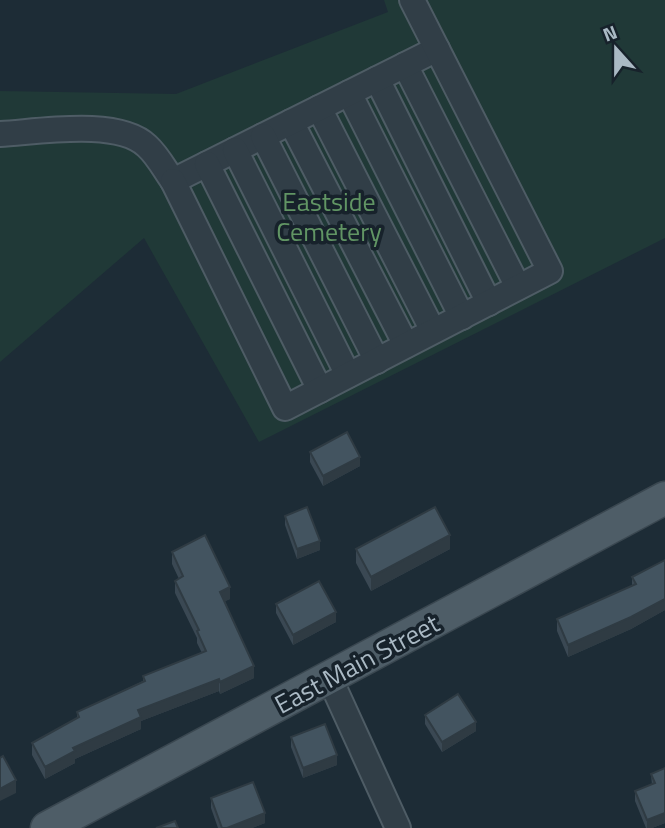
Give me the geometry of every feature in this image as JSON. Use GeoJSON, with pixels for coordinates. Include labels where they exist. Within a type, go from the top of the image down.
{"type":"FeatureCollection","features":[{"type":"Feature","properties":{"kind":"main road","name":"East Main Street"},"geometry":{"type":"LineString","coordinates":[[47,828],[665,498]]}},
{"type":"Feature","properties":{"kind":"street"},"geometry":{"type":"LineString","coordinates":[[0,134],[98,129],[125,134],[146,145],[173,181],[285,408],[550,271],[412,0]]}},
{"type":"Feature","properties":{"kind":"street"},"geometry":{"type":"LineString","coordinates":[[173,181],[437,49]]}},
{"type":"Feature","properties":{"kind":"street"},"geometry":{"type":"LineString","coordinates":[[405,65],[518,288]]}},
{"type":"Feature","properties":{"kind":"street"},"geometry":{"type":"LineString","coordinates":[[377,79],[489,303]]}},
{"type":"Feature","properties":{"kind":"street"},"geometry":{"type":"LineString","coordinates":[[349,93],[462,317]]}},
{"type":"Feature","properties":{"kind":"street"},"geometry":{"type":"LineString","coordinates":[[319,108],[433,331]]}},
{"type":"Feature","properties":{"kind":"street"},"geometry":{"type":"LineString","coordinates":[[291,122],[406,345]]}},
{"type":"Feature","properties":{"kind":"street"},"geometry":{"type":"LineString","coordinates":[[263,136],[377,360]]}},
{"type":"Feature","properties":{"kind":"street"},"geometry":{"type":"LineString","coordinates":[[235,150],[348,375]]}},
{"type":"Feature","properties":{"kind":"street"},"geometry":{"type":"LineString","coordinates":[[207,164],[320,390]]}},
{"type":"Feature","properties":{"kind":"street"},"geometry":{"type":"LineString","coordinates":[[330,679],[398,828]]}},
{"type":"Feature","properties":{"kind":"green space","name":"Eastside Cemetery"},"geometry":{"type":"Polygon","coordinates":[[[384,0],[665,0],[665,238],[259,442],[144,238],[0,362],[0,91],[176,94],[388,12],[384,0]]]}},
{"type":"Feature","properties":{"kind":"building"},"geometry":{"type":"Polygon","coordinates":[[[347,432],[360,457],[323,476],[310,452],[347,432]]]}},
{"type":"Feature","properties":{"kind":"building"},"geometry":{"type":"Polygon","coordinates":[[[307,507],[320,541],[297,549],[285,516],[307,507]]]}},
{"type":"Feature","properties":{"kind":"building"},"geometry":{"type":"Polygon","coordinates":[[[435,507],[450,535],[371,577],[356,549],[435,507]]]}},
{"type":"Feature","properties":{"kind":"building"},"geometry":{"type":"Polygon","coordinates":[[[205,535],[230,587],[220,592],[254,666],[220,682],[219,679],[138,710],[141,717],[73,748],[75,751],[45,767],[32,743],[79,717],[77,712],[145,681],[143,676],[206,651],[197,631],[199,630],[175,581],[183,576],[172,552],[205,535]]]}},
{"type":"Feature","properties":{"kind":"building"},"geometry":{"type":"Polygon","coordinates":[[[665,560],[665,599],[568,645],[557,619],[636,584],[632,577],[665,560]]]}},
{"type":"Feature","properties":{"kind":"building"},"geometry":{"type":"Polygon","coordinates":[[[319,581],[336,612],[293,635],[276,604],[319,581]]]}},
{"type":"Feature","properties":{"kind":"building"},"geometry":{"type":"Polygon","coordinates":[[[458,694],[476,722],[442,742],[425,715],[458,694]]]}},
{"type":"Feature","properties":{"kind":"building"},"geometry":{"type":"Polygon","coordinates":[[[325,724],[337,755],[303,768],[291,737],[325,724]]]}},
{"type":"Feature","properties":{"kind":"building"},"geometry":{"type":"Polygon","coordinates":[[[3,756],[16,780],[0,789],[0,758],[3,756]]]}},
{"type":"Feature","properties":{"kind":"building"},"geometry":{"type":"Polygon","coordinates":[[[665,768],[665,813],[647,820],[635,791],[655,783],[651,774],[665,768]]]}},
{"type":"Feature","properties":{"kind":"building"},"geometry":{"type":"Polygon","coordinates":[[[253,782],[265,813],[222,828],[211,798],[253,782]]]}},
{"type":"Feature","properties":{"kind":"building"},"geometry":{"type":"Polygon","coordinates":[[[175,821],[178,828],[156,828],[175,821]]]}}]}
